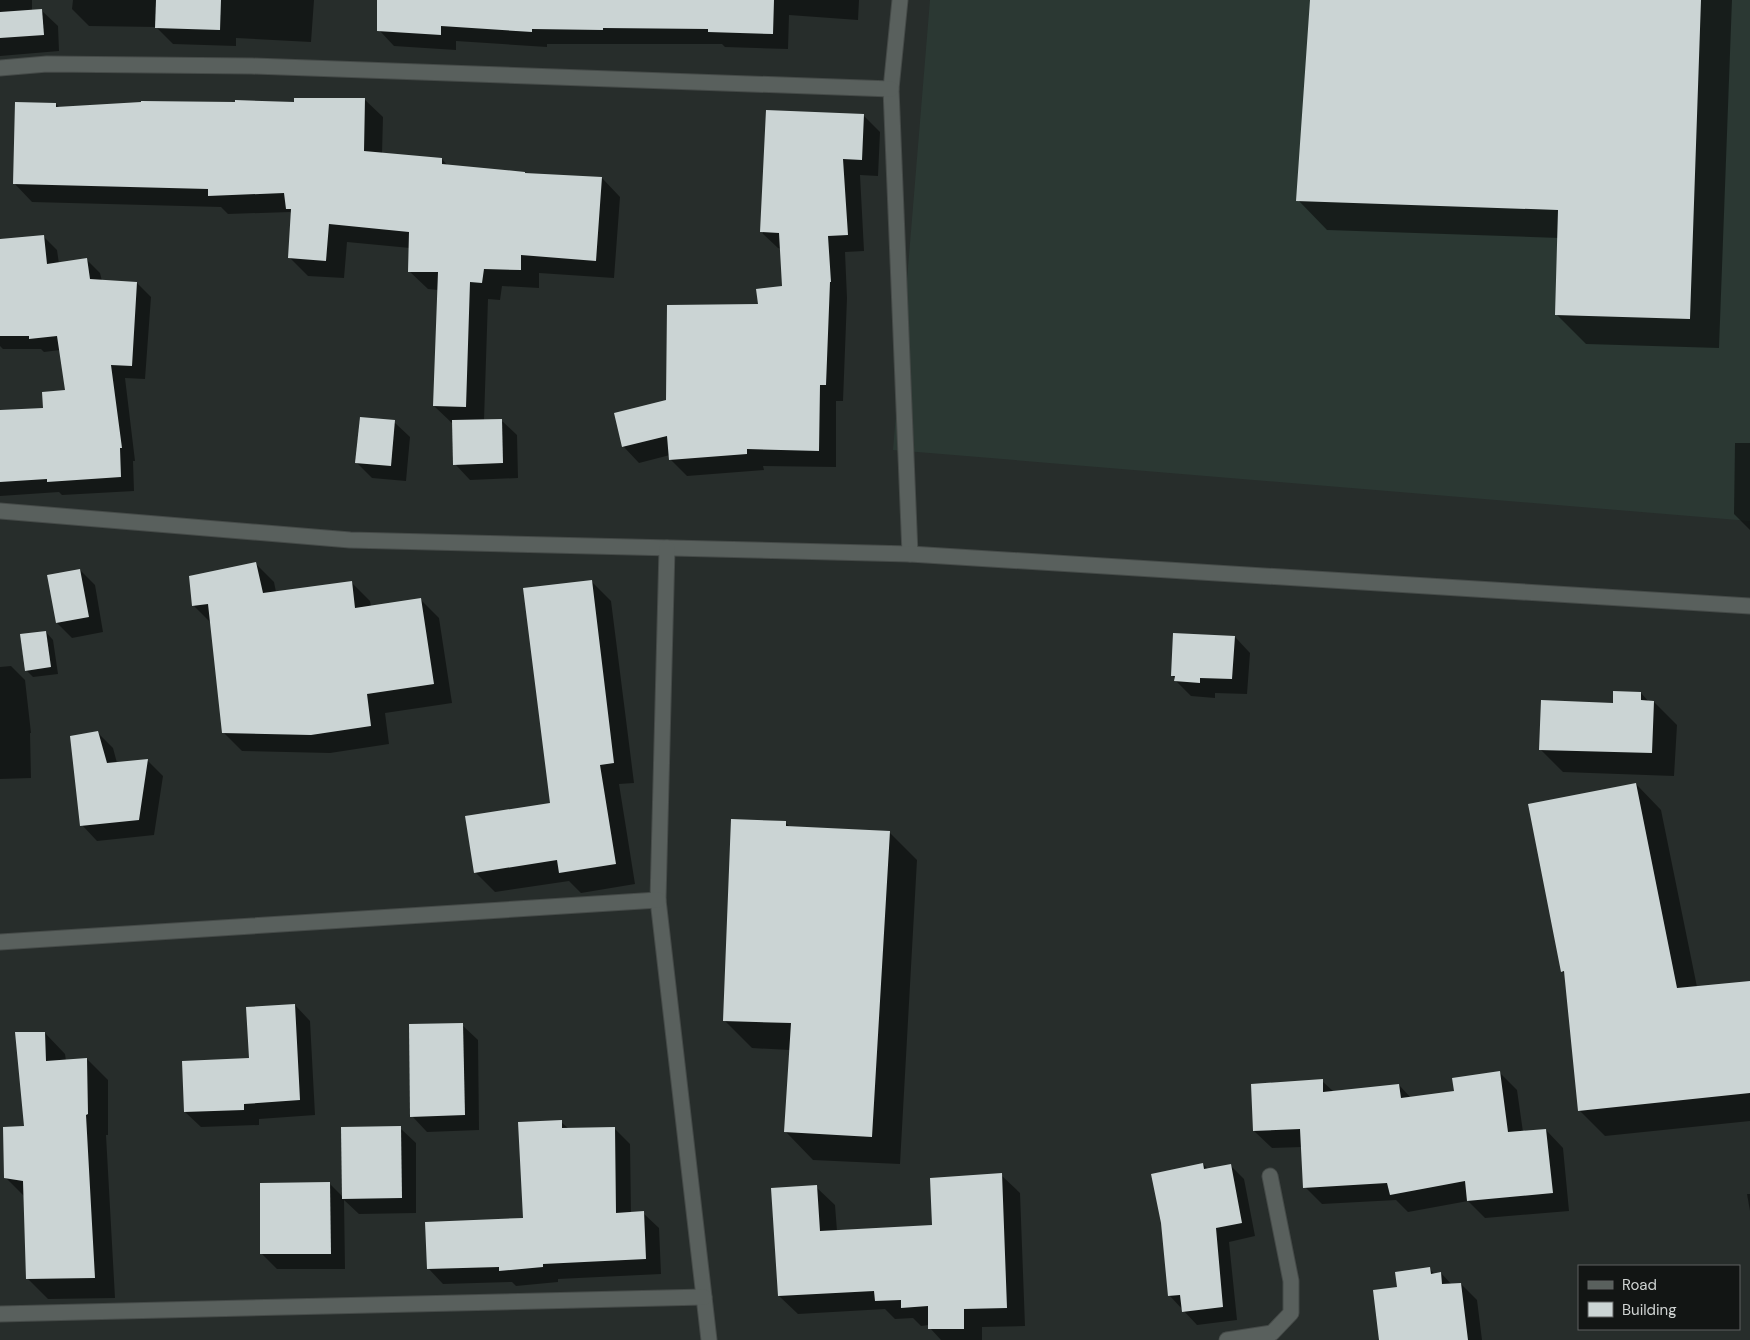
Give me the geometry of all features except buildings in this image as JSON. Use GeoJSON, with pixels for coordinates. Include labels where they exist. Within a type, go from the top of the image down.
{"type":"FeatureCollection","features":[{"type":"Feature","properties":{"kind":"street"},"geometry":{"type":"LineString","coordinates":[[900,0],[891,89],[910,554]]}},
{"type":"Feature","properties":{"kind":"street"},"geometry":{"type":"LineString","coordinates":[[0,68],[47,64],[252,66],[891,89]]}},
{"type":"Feature","properties":{"kind":"street"},"geometry":{"type":"LineString","coordinates":[[0,511],[350,540],[910,554],[1750,606]]}},
{"type":"Feature","properties":{"kind":"street"},"geometry":{"type":"LineString","coordinates":[[667,548],[658,900],[709,1340]]}},
{"type":"Feature","properties":{"kind":"street"},"geometry":{"type":"LineString","coordinates":[[0,942],[658,900]]}},
{"type":"Feature","properties":{"kind":"street"},"geometry":{"type":"LineString","coordinates":[[1227,1340],[1272,1333],[1291,1313],[1291,1281],[1270,1176]]}},
{"type":"Feature","properties":{"kind":"street"},"geometry":{"type":"LineString","coordinates":[[0,1314],[704,1297]]}},
{"type":"Feature","properties":{"kind":"shaded area"},"geometry":{"type":"Polygon","coordinates":[[[930,0],[1750,0],[1750,521],[893,450],[930,0]]]}}]}
